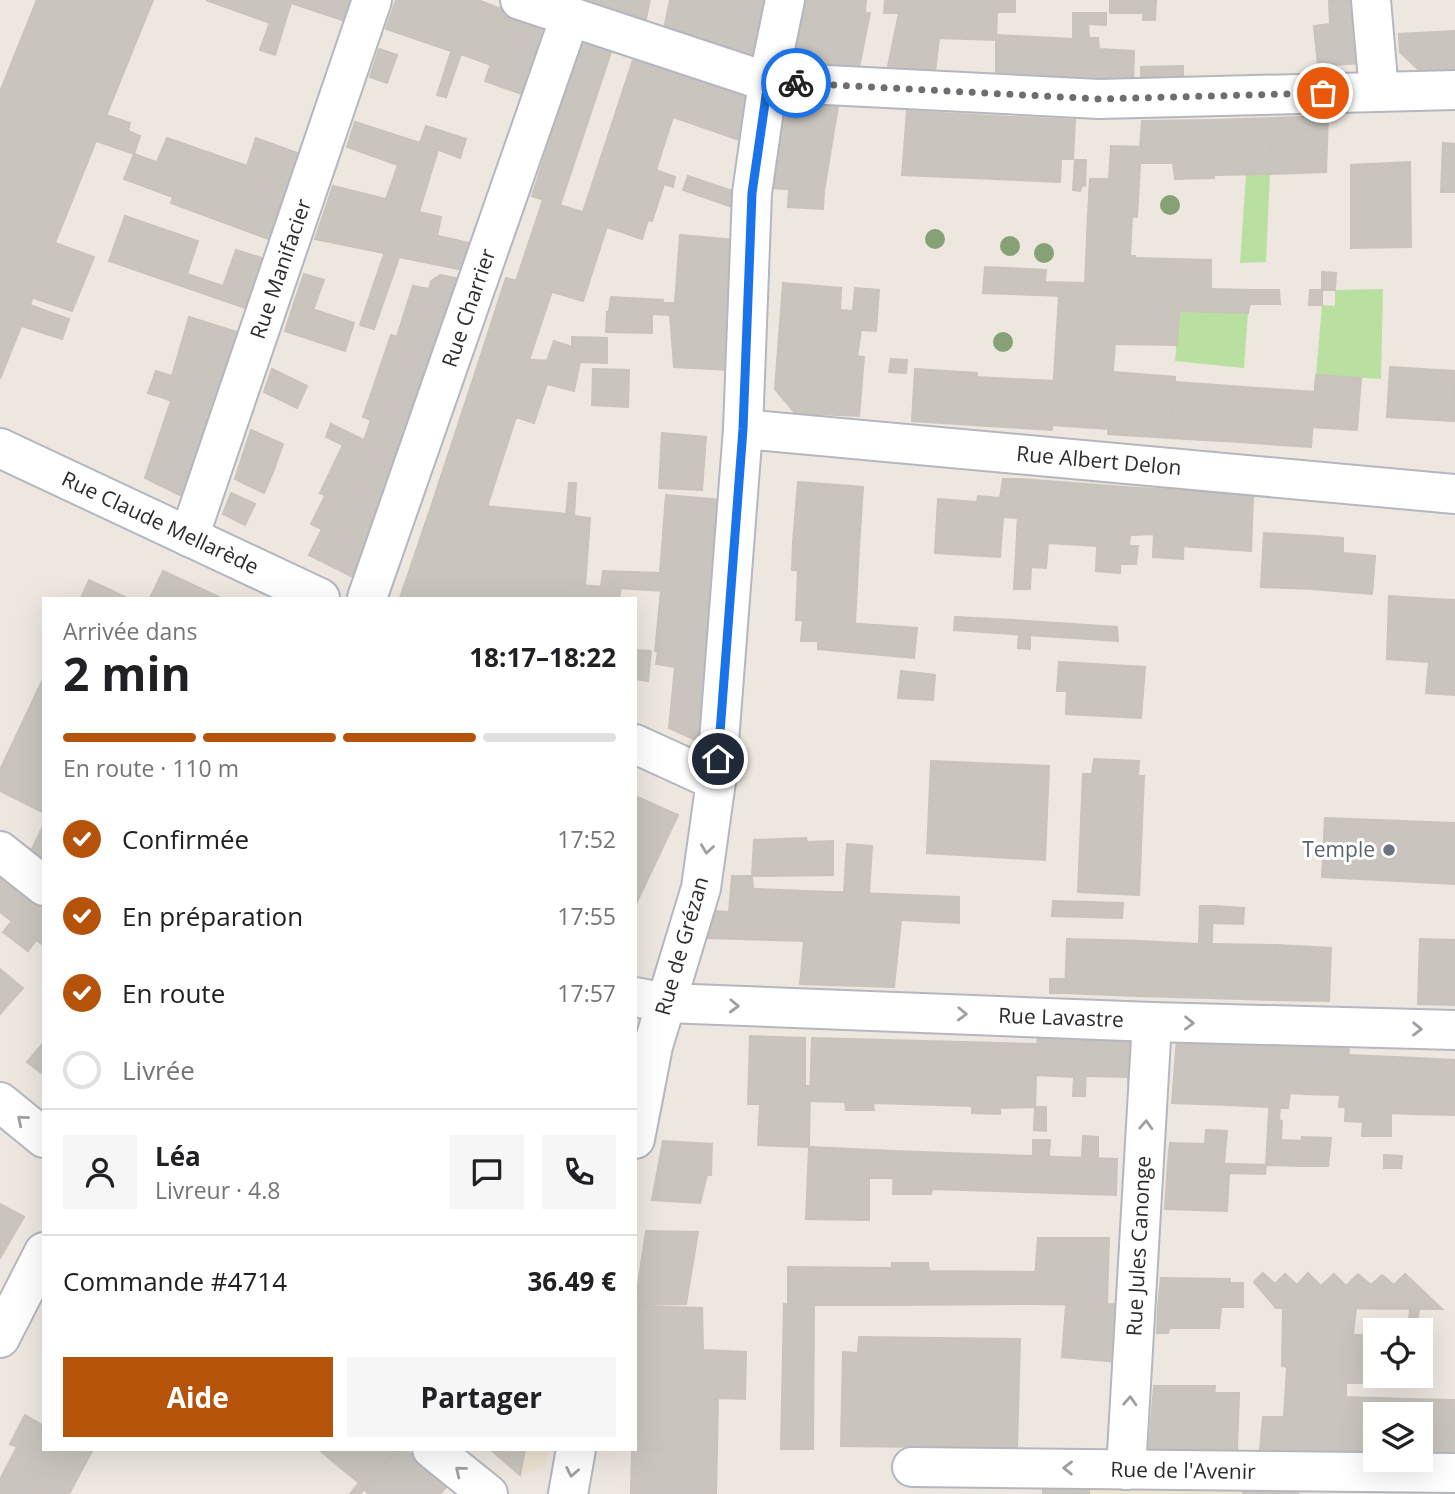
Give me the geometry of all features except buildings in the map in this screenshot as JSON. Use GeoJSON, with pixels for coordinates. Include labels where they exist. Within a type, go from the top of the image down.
{"type":"FeatureCollection","features":[{"type":"Feature","properties":{"kind":"street","name":"Rue Manifacier"},"geometry":{"type":"LineString","coordinates":[[189,537],[372,0]]}},
{"type":"Feature","properties":{"kind":"street"},"geometry":{"type":"LineString","coordinates":[[520,0],[768,82],[1099,99],[1455,90]]}},
{"type":"Feature","properties":{"kind":"street","name":"Rue de Grézan"},"geometry":{"type":"LineString","coordinates":[[637,1129],[653,1046],[651,1000],[701,888],[716,781],[743,429],[752,193],[768,82],[785,0]]}},
{"type":"Feature","properties":{"kind":"street"},"geometry":{"type":"LineString","coordinates":[[1371,0],[1379,92]]}},
{"type":"Feature","properties":{"kind":"street","name":"Rue Charrier"},"geometry":{"type":"LineString","coordinates":[[368,597],[570,17]]}},
{"type":"Feature","properties":{"kind":"street","name":"Rue Albert Delon"},"geometry":{"type":"LineString","coordinates":[[743,429],[1455,494]]}},
{"type":"Feature","properties":{"kind":"street","name":"Rue Claude Mellarède"},"geometry":{"type":"LineString","coordinates":[[0,448],[318,597]]}},
{"type":"Feature","properties":{"kind":"street"},"geometry":{"type":"LineString","coordinates":[[637,745],[716,781]]}},
{"type":"Feature","properties":{"kind":"street"},"geometry":{"type":"LineString","coordinates":[[0,851],[42,884]]}},
{"type":"Feature","properties":{"kind":"street","name":"Rue Lavastre"},"geometry":{"type":"LineString","coordinates":[[651,1000],[1152,1022],[1455,1030]]}},
{"type":"Feature","properties":{"kind":"street","name":"Rue Jules Canonge"},"geometry":{"type":"LineString","coordinates":[[1126,1469],[1152,1022]]}},
{"type":"Feature","properties":{"kind":"street"},"geometry":{"type":"LineString","coordinates":[[0,1102],[42,1136]]}},
{"type":"Feature","properties":{"kind":"street"},"geometry":{"type":"LineString","coordinates":[[0,1338],[42,1256]]}},
{"type":"Feature","properties":{"kind":"street"},"geometry":{"type":"LineString","coordinates":[[434,1451],[488,1494]]}},
{"type":"Feature","properties":{"kind":"street"},"geometry":{"type":"LineString","coordinates":[[568,1494],[576,1451]]}},
{"type":"Feature","properties":{"kind":"street","name":"Rue de l'Avenir"},"geometry":{"type":"LineString","coordinates":[[912,1468],[1016,1481],[1126,1469],[1321,1483],[1455,1473]]}},
{"type":"Feature","properties":{"kind":"shaded area"},"geometry":{"type":"Polygon","coordinates":[[[492,1451],[549,1451],[545,1467],[520,1475],[492,1451]]]}},
{"type":"Feature","properties":{"kind":"shaded area"},"geometry":{"type":"Polygon","coordinates":[[[1043,1485],[1299,1490],[1298,1494],[1043,1494],[1043,1485]]]}},
{"type":"Feature","properties":{"kind":"green space"},"geometry":{"type":"Polygon","coordinates":[[[1246,174],[1270,174],[1266,262],[1240,263],[1246,174]]]}},
{"type":"Feature","properties":{"kind":"green space"},"geometry":{"type":"Polygon","coordinates":[[[1383,289],[1381,379],[1316,375],[1322,305],[1335,306],[1335,290],[1383,289]]]}},
{"type":"Feature","properties":{"kind":"green space"},"geometry":{"type":"Polygon","coordinates":[[[1179,311],[1248,313],[1244,368],[1175,361],[1179,311]]]}},
{"type":"Feature","properties":{"kind":"way so far"},"geometry":{"type":"LineString","coordinates":[[796,83],[1099,99],[1323,93]]}},
{"type":"Feature","properties":{"kind":"place","name":"Temple"},"geometry":{"type":"Point","coordinates":[1389,850]}},
{"type":"Feature","properties":{"kind":"route"},"geometry":{"type":"LineString","coordinates":[[718,759],[743,429],[752,193],[768,98],[768,82],[796,83]]}}]}
